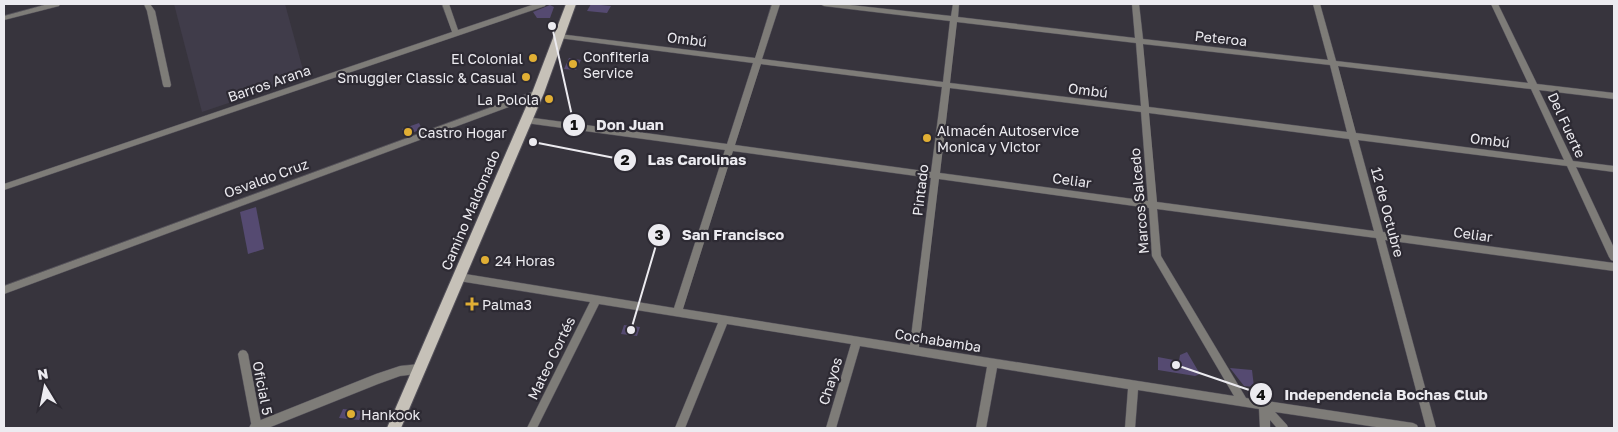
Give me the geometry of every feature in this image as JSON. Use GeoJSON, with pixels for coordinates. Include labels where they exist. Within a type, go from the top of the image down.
{"type":"FeatureCollection","features":[{"type":"Feature","properties":{"kind":"main road","name":"Camino Maldonado"},"geometry":{"type":"LineString","coordinates":[[394,428],[538,92],[571,4]]}},
{"type":"Feature","properties":{"kind":"street"},"geometry":{"type":"LineString","coordinates":[[4,18],[56,4]]}},
{"type":"Feature","properties":{"kind":"street"},"geometry":{"type":"LineString","coordinates":[[147,4],[151,11],[167,85]]}},
{"type":"Feature","properties":{"kind":"street"},"geometry":{"type":"LineString","coordinates":[[445,4],[456,33]]}},
{"type":"Feature","properties":{"kind":"street","name":"Barros Arana"},"geometry":{"type":"LineString","coordinates":[[4,187],[542,4]]}},
{"type":"Feature","properties":{"kind":"street"},"geometry":{"type":"LineString","coordinates":[[677,312],[776,4]]}},
{"type":"Feature","properties":{"kind":"street","name":"Peteroa"},"geometry":{"type":"LineString","coordinates":[[824,4],[1614,96]]}},
{"type":"Feature","properties":{"kind":"street","name":"Pintado"},"geometry":{"type":"LineString","coordinates":[[914,350],[956,4]]}},
{"type":"Feature","properties":{"kind":"street","name":"Marcos Salcedo"},"geometry":{"type":"LineString","coordinates":[[1136,4],[1157,256],[1243,402]]}},
{"type":"Feature","properties":{"kind":"street","name":"12 de Octubre"},"geometry":{"type":"LineString","coordinates":[[1318,4],[1431,428]]}},
{"type":"Feature","properties":{"kind":"street","name":"Del Fuerte"},"geometry":{"type":"LineString","coordinates":[[1495,4],[1614,257]]}},
{"type":"Feature","properties":{"kind":"street","name":"Ombú"},"geometry":{"type":"LineString","coordinates":[[559,36],[1614,169]]}},
{"type":"Feature","properties":{"kind":"street","name":"Osvaldo Cruz"},"geometry":{"type":"LineString","coordinates":[[4,290],[538,92]]}},
{"type":"Feature","properties":{"kind":"street","name":"Celiar"},"geometry":{"type":"LineString","coordinates":[[526,120],[1614,267]]}},
{"type":"Feature","properties":{"kind":"street","name":"Cochabamba"},"geometry":{"type":"LineString","coordinates":[[459,277],[1264,406],[1413,428]]}},
{"type":"Feature","properties":{"kind":"street","name":"Mateo Cortés"},"geometry":{"type":"LineString","coordinates":[[532,428],[596,300]]}},
{"type":"Feature","properties":{"kind":"street"},"geometry":{"type":"LineString","coordinates":[[680,428],[724,320]]}},
{"type":"Feature","properties":{"kind":"street","name":"Chayos"},"geometry":{"type":"LineString","coordinates":[[831,428],[857,341]]}},
{"type":"Feature","properties":{"kind":"street","name":"Oficial 5"},"geometry":{"type":"LineString","coordinates":[[242,354],[256,428]]}},
{"type":"Feature","properties":{"kind":"street"},"geometry":{"type":"LineString","coordinates":[[981,428],[993,363]]}},
{"type":"Feature","properties":{"kind":"street"},"geometry":{"type":"LineString","coordinates":[[256,428],[400,370],[420,369]]}},
{"type":"Feature","properties":{"kind":"street"},"geometry":{"type":"LineString","coordinates":[[1130,428],[1133,384]]}},
{"type":"Feature","properties":{"kind":"street"},"geometry":{"type":"LineString","coordinates":[[1264,406],[1265,428]]}},
{"type":"Feature","properties":{"kind":"street"},"geometry":{"type":"LineString","coordinates":[[1264,406],[1283,428]]}},
{"type":"Feature","properties":{"kind":"shaded area"},"geometry":{"type":"Polygon","coordinates":[[[174,4],[285,4],[305,77],[202,112],[174,4]]]}},
{"type":"Feature","properties":{"kind":"building"},"geometry":{"type":"Polygon","coordinates":[[[591,4],[611,6],[607,13],[587,11],[591,4]]]}},
{"type":"Feature","properties":{"kind":"building"},"geometry":{"type":"Polygon","coordinates":[[[550,5],[554,7],[550,18],[537,18],[533,12],[550,5]]]}},
{"type":"Feature","properties":{"kind":"building","name":"Confiteria Service"},"geometry":{"type":"Polygon","coordinates":[[[569,58],[581,60],[576,70],[564,69],[569,58]]]}},
{"type":"Feature","properties":{"kind":"building","name":"Castro Hogar"},"geometry":{"type":"Polygon","coordinates":[[[419,123],[422,129],[404,136],[402,129],[419,123]]]}},
{"type":"Feature","properties":{"kind":"building"},"geometry":{"type":"Polygon","coordinates":[[[256,207],[264,249],[248,254],[240,212],[256,207]]]}},
{"type":"Feature","properties":{"kind":"building"},"geometry":{"type":"Polygon","coordinates":[[[624,325],[640,327],[637,336],[621,334],[624,325]]]}},
{"type":"Feature","properties":{"kind":"building"},"geometry":{"type":"Polygon","coordinates":[[[1187,352],[1200,374],[1195,376],[1158,370],[1158,357],[1179,361],[1180,355],[1187,352]]]}},
{"type":"Feature","properties":{"kind":"building"},"geometry":{"type":"Polygon","coordinates":[[[1230,368],[1252,370],[1254,387],[1244,386],[1230,368]]]}},
{"type":"Feature","properties":{"kind":"building","name":"Hankook"},"geometry":{"type":"Polygon","coordinates":[[[343,409],[363,411],[359,420],[339,418],[343,409]]]}},
{"type":"Feature","properties":{"kind":"place","name":"Don Juan"},"geometry":{"type":"Point","coordinates":[552,26]}},
{"type":"Feature","properties":{"kind":"place","name":"El Colonial"},"geometry":{"type":"Point","coordinates":[533,58]}},
{"type":"Feature","properties":{"kind":"place","name":"Confiteria Service"},"geometry":{"type":"Point","coordinates":[573,64]}},
{"type":"Feature","properties":{"kind":"place","name":"Smuggler Classic & Casual"},"geometry":{"type":"Point","coordinates":[526,77]}},
{"type":"Feature","properties":{"kind":"place","name":"La Polola"},"geometry":{"type":"Point","coordinates":[549,99]}},
{"type":"Feature","properties":{"kind":"place","name":"Castro Hogar"},"geometry":{"type":"Point","coordinates":[408,132]}},
{"type":"Feature","properties":{"kind":"place","name":"Almacén Autoservice Monica y Victor"},"geometry":{"type":"Point","coordinates":[927,138]}},
{"type":"Feature","properties":{"kind":"place","name":"Las Carolinas"},"geometry":{"type":"Point","coordinates":[533,142]}},
{"type":"Feature","properties":{"kind":"place","name":"24 Horas"},"geometry":{"type":"Point","coordinates":[485,260]}},
{"type":"Feature","properties":{"kind":"place","name":"Palma3"},"geometry":{"type":"Point","coordinates":[472,304]}},
{"type":"Feature","properties":{"kind":"place","name":"San Francisco"},"geometry":{"type":"Point","coordinates":[631,330]}},
{"type":"Feature","properties":{"kind":"place","name":"Independencia Bochas Club"},"geometry":{"type":"Point","coordinates":[1176,365]}},
{"type":"Feature","properties":{"kind":"place","name":"Hankook"},"geometry":{"type":"Point","coordinates":[351,414]}}]}
